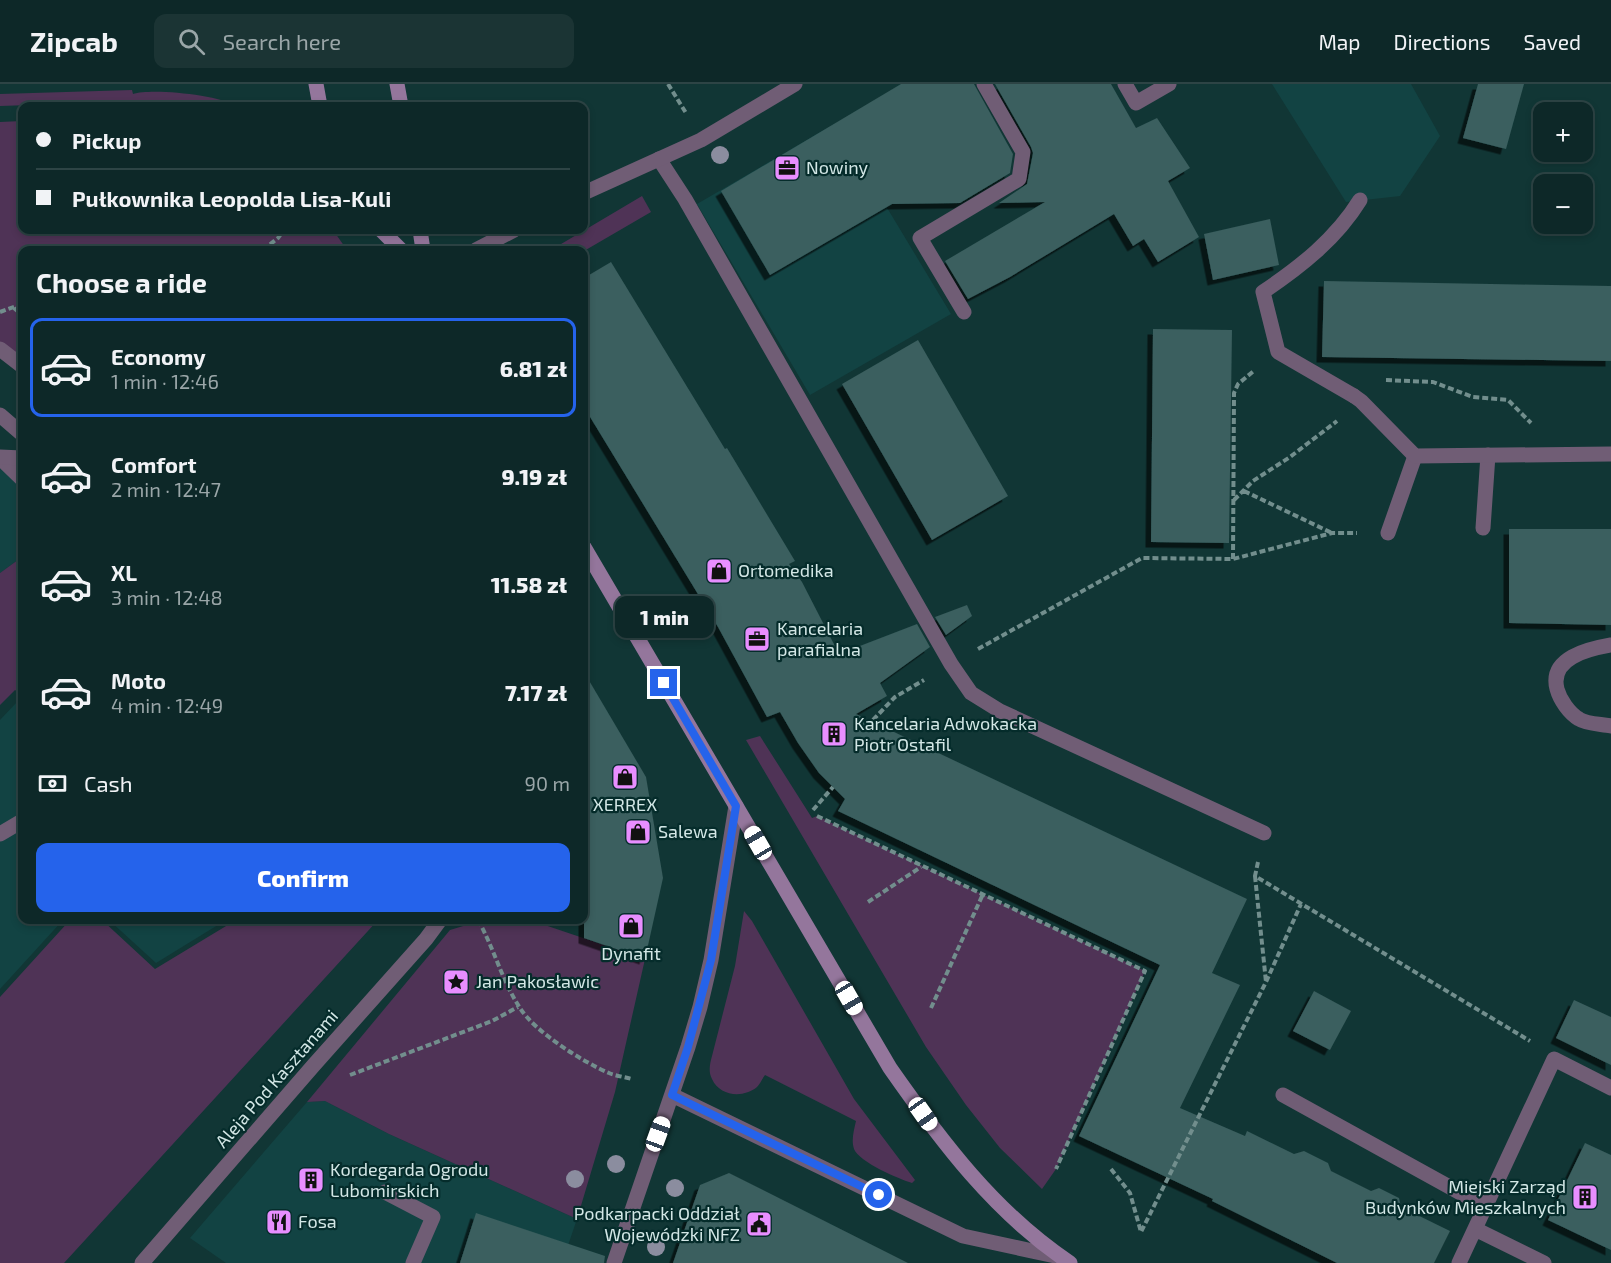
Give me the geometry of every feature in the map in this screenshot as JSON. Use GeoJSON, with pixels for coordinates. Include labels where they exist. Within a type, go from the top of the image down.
{"type":"FeatureCollection","features":[{"type":"Feature","properties":{"kind":"main road"},"geometry":{"type":"LineString","coordinates":[[316,84],[319,102]]}},
{"type":"Feature","properties":{"kind":"main road"},"geometry":{"type":"LineString","coordinates":[[397,84],[399,102]]}},
{"type":"Feature","properties":{"kind":"main road"},"geometry":{"type":"LineString","coordinates":[[385,234],[397,246]]}},
{"type":"Feature","properties":{"kind":"main road"},"geometry":{"type":"LineString","coordinates":[[588,554],[890,1068],[934,1130],[975,1180],[1017,1222],[1065,1260]]}},
{"type":"Feature","properties":{"kind":"street"},"geometry":{"type":"LineString","coordinates":[[588,191],[702,140],[795,84]]}},
{"type":"Feature","properties":{"kind":"street"},"geometry":{"type":"LineString","coordinates":[[964,312],[920,238],[1019,179],[1023,152],[984,84]]}},
{"type":"Feature","properties":{"kind":"street"},"geometry":{"type":"LineString","coordinates":[[1125,84],[1136,103],[1169,84]]}},
{"type":"Feature","properties":{"kind":"street"},"geometry":{"type":"LineString","coordinates":[[659,159],[685,199],[951,664],[971,693],[1000,711],[1264,832]]}},
{"type":"Feature","properties":{"kind":"street"},"geometry":{"type":"LineString","coordinates":[[1360,200],[1348,220],[1327,242],[1291,274],[1263,292],[1278,352],[1358,399],[1415,456],[1611,453]]}},
{"type":"Feature","properties":{"kind":"street"},"geometry":{"type":"LineString","coordinates":[[484,246],[506,234]]}},
{"type":"Feature","properties":{"kind":"street"},"geometry":{"type":"LineString","coordinates":[[0,349],[18,363]]}},
{"type":"Feature","properties":{"kind":"street"},"geometry":{"type":"LineString","coordinates":[[0,415],[18,431]]}},
{"type":"Feature","properties":{"kind":"street"},"geometry":{"type":"LineString","coordinates":[[1483,528],[1488,455]]}},
{"type":"Feature","properties":{"kind":"street"},"geometry":{"type":"LineString","coordinates":[[1388,532],[1415,456]]}},
{"type":"Feature","properties":{"kind":"street"},"geometry":{"type":"LineString","coordinates":[[0,458],[18,458]]}},
{"type":"Feature","properties":{"kind":"street"},"geometry":{"type":"LineString","coordinates":[[0,458],[18,475]]}},
{"type":"Feature","properties":{"kind":"street"},"geometry":{"type":"LineString","coordinates":[[1611,645],[1584,650],[1560,666],[1555,681],[1560,699],[1580,720],[1611,726]]}},
{"type":"Feature","properties":{"kind":"street"},"geometry":{"type":"LineString","coordinates":[[614,1263],[691,1037],[711,960],[736,806]]}},
{"type":"Feature","properties":{"kind":"street"},"geometry":{"type":"LineString","coordinates":[[0,834],[18,823]]}},
{"type":"Feature","properties":{"kind":"street","name":"Aleja Pod Kasztanami"},"geometry":{"type":"LineString","coordinates":[[142,1263],[437,924]]}},
{"type":"Feature","properties":{"kind":"street"},"geometry":{"type":"LineString","coordinates":[[1459,1263],[1554,1059],[1611,1088]]}},
{"type":"Feature","properties":{"kind":"street"},"geometry":{"type":"LineString","coordinates":[[672,1095],[963,1236],[1065,1260]]}},
{"type":"Feature","properties":{"kind":"street"},"geometry":{"type":"LineString","coordinates":[[1283,1095],[1485,1206]]}},
{"type":"Feature","properties":{"kind":"street"},"geometry":{"type":"LineString","coordinates":[[385,1192],[433,1218],[413,1263]]}},
{"type":"Feature","properties":{"kind":"street"},"geometry":{"type":"LineString","coordinates":[[1475,1229],[1544,1263]]}},
{"type":"Feature","properties":{"kind":"path"},"geometry":{"type":"LineString","coordinates":[[268,246],[281,234]]}},
{"type":"Feature","properties":{"kind":"path"},"geometry":{"type":"LineString","coordinates":[[0,312],[18,306]]}},
{"type":"Feature","properties":{"kind":"path"},"geometry":{"type":"LineString","coordinates":[[14,307],[18,311]]}},
{"type":"Feature","properties":{"kind":"path"},"geometry":{"type":"LineString","coordinates":[[1233,559],[1234,393],[1238,384],[1278,352]]}},
{"type":"Feature","properties":{"kind":"path"},"geometry":{"type":"LineString","coordinates":[[1234,501],[1253,481],[1290,457],[1354,409],[1358,399],[1382,380],[1433,382],[1473,397],[1508,400],[1562,453]]}},
{"type":"Feature","properties":{"kind":"path"},"geometry":{"type":"LineString","coordinates":[[1244,491],[1332,533]]}},
{"type":"Feature","properties":{"kind":"path"},"geometry":{"type":"LineString","coordinates":[[873,720],[895,697],[1142,558],[1233,559],[1332,533],[1388,532]]}},
{"type":"Feature","properties":{"kind":"path"},"geometry":{"type":"LineString","coordinates":[[813,810],[832,787]]}},
{"type":"Feature","properties":{"kind":"path"},"geometry":{"type":"LineString","coordinates":[[817,816],[1145,971],[1056,1168]]}},
{"type":"Feature","properties":{"kind":"path"},"geometry":{"type":"LineString","coordinates":[[1264,832],[1255,876],[1266,982]]}},
{"type":"Feature","properties":{"kind":"path"},"geometry":{"type":"LineString","coordinates":[[868,902],[921,867]]}},
{"type":"Feature","properties":{"kind":"path"},"geometry":{"type":"LineString","coordinates":[[1255,876],[1522,1035],[1554,1059]]}},
{"type":"Feature","properties":{"kind":"path"},"geometry":{"type":"LineString","coordinates":[[931,1008],[984,894]]}},
{"type":"Feature","properties":{"kind":"path"},"geometry":{"type":"LineString","coordinates":[[1111,1169],[1130,1193],[1141,1232],[1266,982],[1301,904]]}},
{"type":"Feature","properties":{"kind":"path"},"geometry":{"type":"LineString","coordinates":[[480,924],[518,1006],[528,1020],[545,1035],[575,1054],[610,1073],[632,1079]]}},
{"type":"Feature","properties":{"kind":"path"},"geometry":{"type":"LineString","coordinates":[[313,1066],[329,1078],[357,1073],[492,1021],[518,1006]]}},
{"type":"Feature","properties":{"kind":"shaded area"},"geometry":{"type":"Polygon","coordinates":[[[1272,84],[1411,84],[1440,136],[1400,196],[1346,202],[1272,84]]]}},
{"type":"Feature","properties":{"kind":"shaded area"},"geometry":{"type":"Polygon","coordinates":[[[132,90],[133,94],[169,92],[227,102],[18,102],[18,105],[0,106],[0,94],[132,90]]]}},
{"type":"Feature","properties":{"kind":"shaded area"},"geometry":{"type":"Polygon","coordinates":[[[18,121],[18,234],[336,234],[344,246],[18,246],[18,363],[0,349],[0,122],[18,121]]]}},
{"type":"Feature","properties":{"kind":"shaded area"},"geometry":{"type":"Polygon","coordinates":[[[836,123],[951,314],[810,395],[697,204],[836,123]]]}},
{"type":"Feature","properties":{"kind":"shaded area"},"geometry":{"type":"Polygon","coordinates":[[[642,196],[651,212],[588,249],[588,246],[558,246],[578,234],[588,234],[588,228],[642,196]]]}},
{"type":"Feature","properties":{"kind":"shaded area"},"geometry":{"type":"Polygon","coordinates":[[[0,458],[18,475],[18,560],[0,573],[0,458]]]}},
{"type":"Feature","properties":{"kind":"shaded area"},"geometry":{"type":"Polygon","coordinates":[[[18,560],[18,692],[15,690],[0,705],[0,573],[18,560]]]}},
{"type":"Feature","properties":{"kind":"shaded area"},"geometry":{"type":"Polygon","coordinates":[[[18,703],[18,924],[59,924],[0,989],[0,720],[18,703]]]}},
{"type":"Feature","properties":{"kind":"shaded area"},"geometry":{"type":"Polygon","coordinates":[[[760,736],[812,818],[817,816],[1145,971],[1056,1169],[1042,1189],[1000,1148],[966,1105],[926,1047],[746,740],[760,736]]]}},
{"type":"Feature","properties":{"kind":"shaded area"},"geometry":{"type":"Polygon","coordinates":[[[744,911],[752,921],[854,1099],[915,1180],[912,1183],[880,1169],[857,1154],[853,1142],[856,1121],[765,1075],[752,1091],[739,1094],[726,1092],[712,1079],[711,1062],[735,966],[744,911]]]}},
{"type":"Feature","properties":{"kind":"shaded area"},"geometry":{"type":"Polygon","coordinates":[[[66,924],[106,924],[155,969],[229,924],[374,924],[64,1263],[0,1263],[0,997],[66,924]]]}},
{"type":"Feature","properties":{"kind":"shaded area"},"geometry":{"type":"Polygon","coordinates":[[[113,924],[219,924],[156,963],[113,924]]]}},
{"type":"Feature","properties":{"kind":"shaded area"},"geometry":{"type":"Polygon","coordinates":[[[470,924],[542,924],[645,959],[615,1092],[577,1219],[389,1134],[325,1101],[307,1102],[450,930],[470,924]]]}},
{"type":"Feature","properties":{"kind":"shaded area"},"geometry":{"type":"Polygon","coordinates":[[[325,1101],[389,1134],[577,1219],[562,1263],[226,1263],[190,1238],[307,1102],[325,1101]]]}},
{"type":"Feature","properties":{"kind":"building"},"geometry":{"type":"Polygon","coordinates":[[[901,84],[974,84],[1013,154],[1010,173],[960,203],[892,204],[770,275],[721,191],[901,84]]]}},
{"type":"Feature","properties":{"kind":"building"},"geometry":{"type":"Polygon","coordinates":[[[995,84],[1111,84],[1136,128],[1157,118],[1190,168],[1168,181],[1199,237],[1158,262],[1144,239],[1133,246],[1114,214],[1010,277],[968,299],[945,261],[1045,202],[999,203],[1027,184],[1033,153],[995,84]]]}},
{"type":"Feature","properties":{"kind":"building"},"geometry":{"type":"Polygon","coordinates":[[[1478,84],[1524,84],[1506,149],[1463,138],[1478,84]]]}},
{"type":"Feature","properties":{"kind":"building"},"geometry":{"type":"Polygon","coordinates":[[[1270,219],[1279,265],[1213,280],[1204,234],[1270,219]]]}},
{"type":"Feature","properties":{"kind":"building"},"geometry":{"type":"Polygon","coordinates":[[[611,262],[795,561],[789,564],[802,582],[839,654],[917,624],[930,647],[880,683],[887,696],[856,714],[1247,899],[1212,973],[1240,985],[1180,1108],[1245,1136],[1247,1131],[1294,1154],[1304,1151],[1328,1163],[1331,1171],[1371,1191],[1379,1188],[1399,1198],[1401,1207],[1450,1231],[1434,1263],[1337,1263],[1212,1201],[1213,1199],[1079,1136],[1160,965],[838,811],[845,799],[819,773],[780,712],[767,717],[718,627],[588,414],[588,276],[611,262]]]}},
{"type":"Feature","properties":{"kind":"building"},"geometry":{"type":"Polygon","coordinates":[[[1324,281],[1611,286],[1611,361],[1322,357],[1324,281]]]}},
{"type":"Feature","properties":{"kind":"building"},"geometry":{"type":"Polygon","coordinates":[[[1153,329],[1232,330],[1229,543],[1151,542],[1153,329]]]}},
{"type":"Feature","properties":{"kind":"building"},"geometry":{"type":"Polygon","coordinates":[[[918,340],[1008,496],[932,540],[842,384],[918,340]]]}},
{"type":"Feature","properties":{"kind":"building"},"geometry":{"type":"Polygon","coordinates":[[[1509,529],[1611,529],[1611,625],[1509,623],[1509,529]]]}},
{"type":"Feature","properties":{"kind":"building"},"geometry":{"type":"Polygon","coordinates":[[[967,605],[972,616],[946,635],[935,617],[967,605]]]}},
{"type":"Feature","properties":{"kind":"building"},"geometry":{"type":"Polygon","coordinates":[[[588,679],[646,777],[663,878],[645,959],[584,938],[584,924],[588,924],[588,679]]]}},
{"type":"Feature","properties":{"kind":"building"},"geometry":{"type":"Polygon","coordinates":[[[1314,991],[1351,1011],[1330,1050],[1293,1031],[1314,991]]]}},
{"type":"Feature","properties":{"kind":"building"},"geometry":{"type":"Polygon","coordinates":[[[1574,1000],[1611,1017],[1611,1065],[1556,1038],[1574,1000]]]}},
{"type":"Feature","properties":{"kind":"building","name":"Miejski Zarząd Budynków Mieszkalnych"},"geometry":{"type":"Polygon","coordinates":[[[1585,1143],[1611,1155],[1611,1250],[1548,1220],[1585,1143]]]}},
{"type":"Feature","properties":{"kind":"building","name":"Podkarpacki Oddział Wojewódzki NFZ"},"geometry":{"type":"Polygon","coordinates":[[[729,1173],[908,1263],[673,1263],[700,1185],[729,1173]]]}},
{"type":"Feature","properties":{"kind":"building"},"geometry":{"type":"Polygon","coordinates":[[[476,1213],[605,1256],[604,1263],[460,1263],[476,1213]]]}},
{"type":"Feature","properties":{"kind":"place","name":"Nowiny"},"geometry":{"type":"Point","coordinates":[787,168]}},
{"type":"Feature","properties":{"kind":"place","name":"Ortomedika"},"geometry":{"type":"Point","coordinates":[719,571]}},
{"type":"Feature","properties":{"kind":"place","name":"Kancelaria parafialna"},"geometry":{"type":"Point","coordinates":[757,639]}},
{"type":"Feature","properties":{"kind":"place","name":"Kancelaria Adwokacka Piotr Ostafil"},"geometry":{"type":"Point","coordinates":[834,734]}},
{"type":"Feature","properties":{"kind":"place","name":"XERREX"},"geometry":{"type":"Point","coordinates":[625,777]}},
{"type":"Feature","properties":{"kind":"place","name":"Salewa"},"geometry":{"type":"Point","coordinates":[638,832]}},
{"type":"Feature","properties":{"kind":"place","name":"Dynafit"},"geometry":{"type":"Point","coordinates":[631,926]}},
{"type":"Feature","properties":{"kind":"place","name":"Jan Pakosławic"},"geometry":{"type":"Point","coordinates":[456,982]}},
{"type":"Feature","properties":{"kind":"place","name":"Kordegarda Ogrodu Lubomirskich"},"geometry":{"type":"Point","coordinates":[311,1180]}},
{"type":"Feature","properties":{"kind":"place","name":"Miejski Zarząd Budynków Mieszkalnych"},"geometry":{"type":"Point","coordinates":[1585,1197]}},
{"type":"Feature","properties":{"kind":"place","name":"Fosa"},"geometry":{"type":"Point","coordinates":[279,1222]}},
{"type":"Feature","properties":{"kind":"place","name":"Podkarpacki Oddział Wojewódzki NFZ"},"geometry":{"type":"Point","coordinates":[759,1224]}},
{"type":"Feature","properties":{"kind":"route"},"geometry":{"type":"LineString","coordinates":[[664,683],[736,806],[711,960],[700,1007],[672,1095],[879,1195]]}}]}
